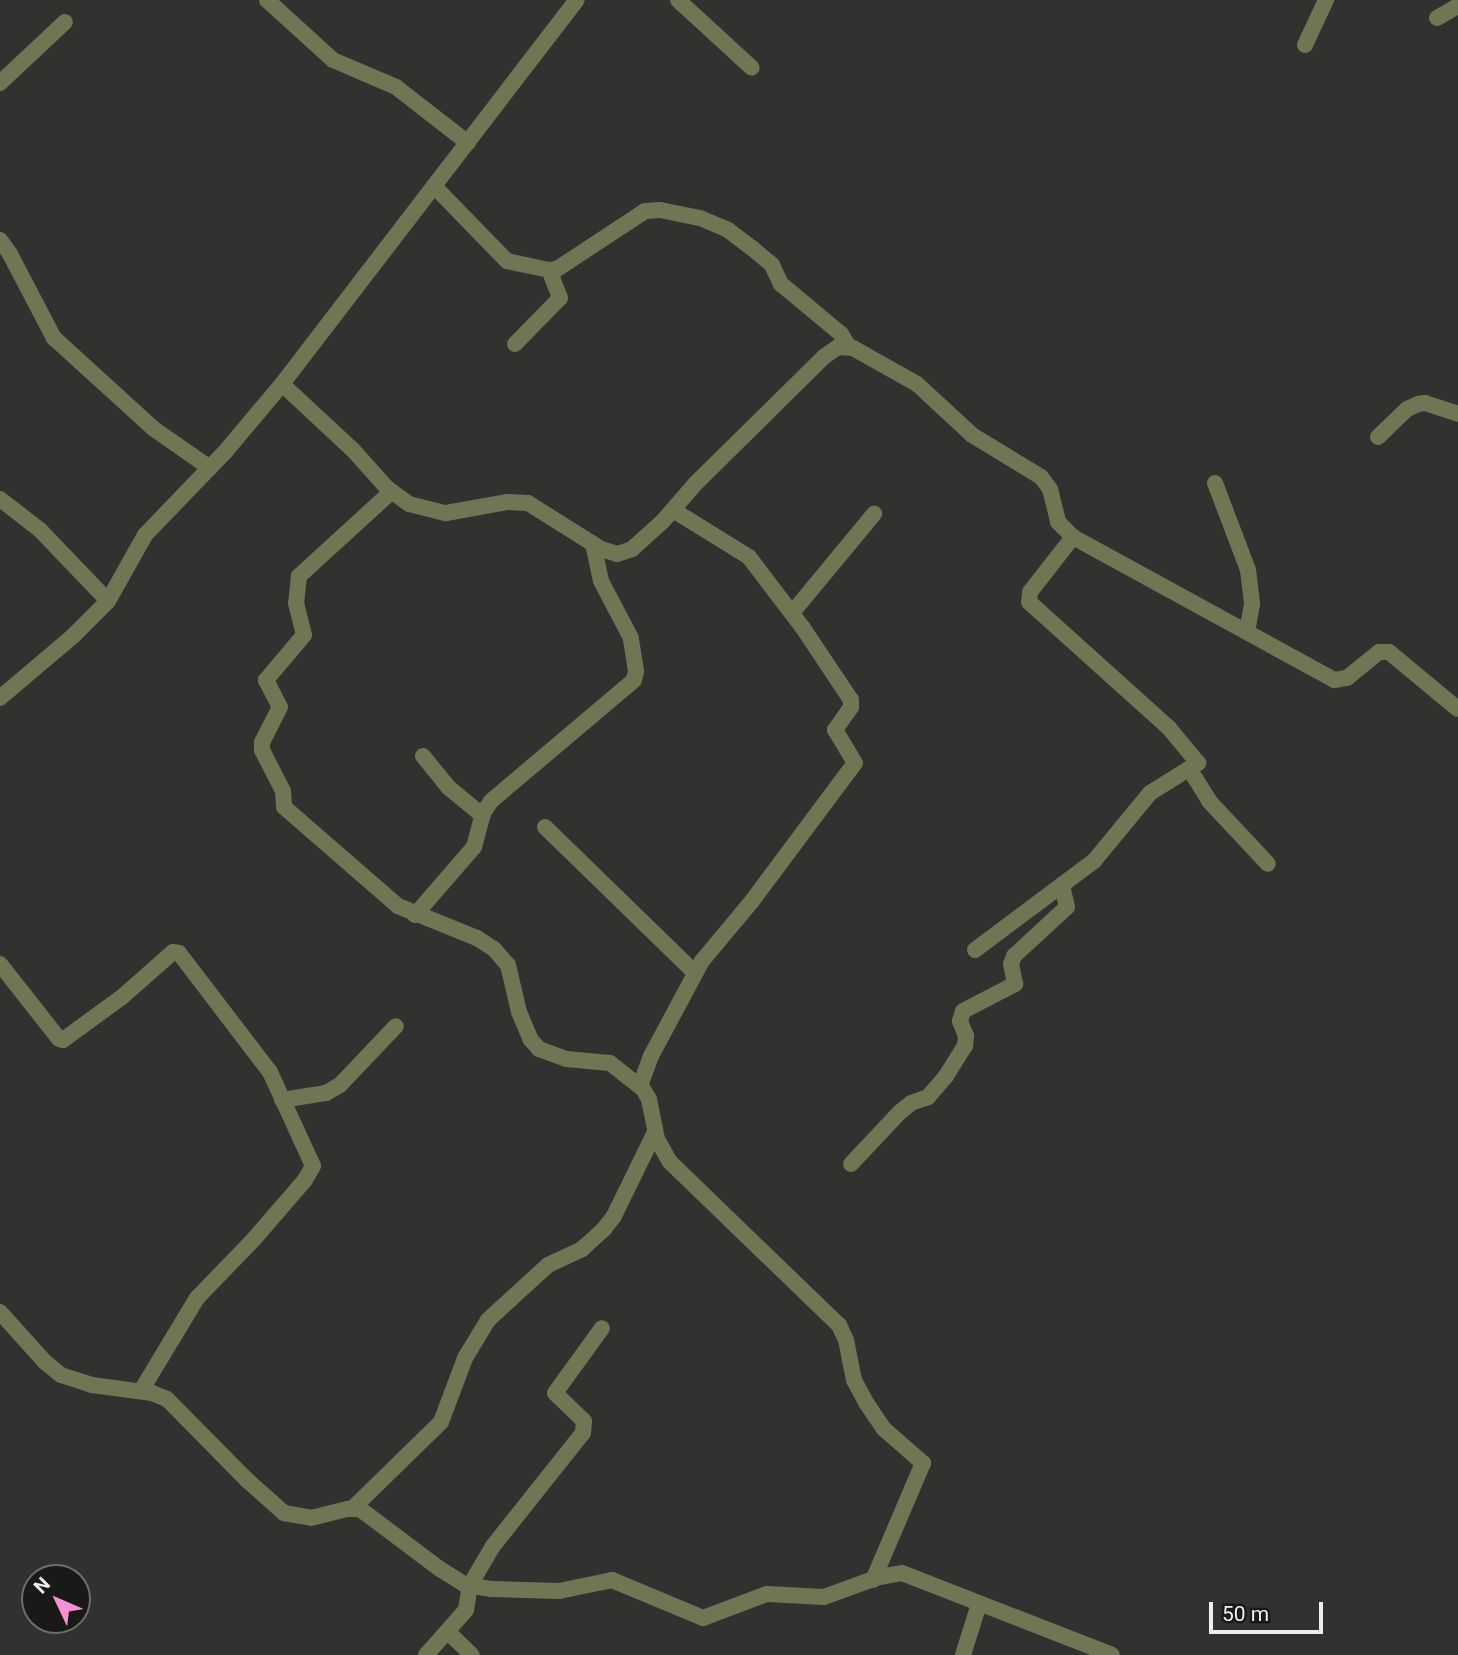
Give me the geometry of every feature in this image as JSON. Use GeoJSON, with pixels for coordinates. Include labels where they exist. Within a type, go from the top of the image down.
{"type":"FeatureCollection","features":[{"type":"Feature","properties":{"kind":"street"},"geometry":{"type":"LineString","coordinates":[[267,0],[332,60],[396,87],[468,143]]}},
{"type":"Feature","properties":{"kind":"street"},"geometry":{"type":"LineString","coordinates":[[0,698],[73,636],[108,601],[145,534],[210,467],[282,384],[576,0]]}},
{"type":"Feature","properties":{"kind":"street"},"geometry":{"type":"LineString","coordinates":[[678,0],[752,68]]}},
{"type":"Feature","properties":{"kind":"street"},"geometry":{"type":"LineString","coordinates":[[1305,45],[1326,0]]}},
{"type":"Feature","properties":{"kind":"street"},"geometry":{"type":"LineString","coordinates":[[1437,18],[1458,6]]}},
{"type":"Feature","properties":{"kind":"street"},"geometry":{"type":"LineString","coordinates":[[0,83],[65,22]]}},
{"type":"Feature","properties":{"kind":"street"},"geometry":{"type":"LineString","coordinates":[[434,186],[507,261],[549,270],[557,269],[645,211],[685,214],[720,226],[744,241],[772,265],[781,284],[841,334],[849,348]]}},
{"type":"Feature","properties":{"kind":"street"},"geometry":{"type":"LineString","coordinates":[[0,240],[54,338],[154,429],[210,467]]}},
{"type":"Feature","properties":{"kind":"street"},"geometry":{"type":"LineString","coordinates":[[515,344],[560,298],[549,270]]}},
{"type":"Feature","properties":{"kind":"street"},"geometry":{"type":"LineString","coordinates":[[282,384],[335,432],[391,492],[409,504],[436,512],[459,513],[508,502],[528,503],[593,544],[611,553],[624,553],[642,541],[825,356],[838,347],[849,348],[917,384],[972,435],[1041,477],[1050,489],[1058,522],[1073,537],[1334,680],[1347,678],[1379,652],[1389,652],[1458,709]]}},
{"type":"Feature","properties":{"kind":"street"},"geometry":{"type":"LineString","coordinates":[[1378,437],[1407,409],[1418,404],[1425,403],[1458,414]]}},
{"type":"Feature","properties":{"kind":"street"},"geometry":{"type":"LineString","coordinates":[[1215,482],[1248,570],[1252,604],[1247,632]]}},
{"type":"Feature","properties":{"kind":"street"},"geometry":{"type":"LineString","coordinates":[[391,492],[299,576],[296,603],[303,638],[266,680],[280,707],[264,736],[262,750],[281,786],[284,807],[398,906],[477,938],[506,962],[519,1012],[531,1040],[539,1049],[566,1059],[603,1060],[640,1086],[649,1099],[655,1132],[665,1155],[839,1325],[846,1340],[853,1380],[867,1404],[884,1429],[922,1462],[873,1580]]}},
{"type":"Feature","properties":{"kind":"street"},"geometry":{"type":"LineString","coordinates":[[0,499],[40,530],[108,601]]}},
{"type":"Feature","properties":{"kind":"street"},"geometry":{"type":"LineString","coordinates":[[640,1086],[651,1056],[695,973],[712,947],[752,901],[788,849],[831,798],[855,763],[835,728],[851,707],[851,700],[792,613],[749,557],[673,509]]}},
{"type":"Feature","properties":{"kind":"street"},"geometry":{"type":"LineString","coordinates":[[792,613],[874,514]]}},
{"type":"Feature","properties":{"kind":"street"},"geometry":{"type":"LineString","coordinates":[[975,950],[1101,854],[1150,793],[1198,763],[1180,739],[1029,602],[1030,592],[1073,537]]}},
{"type":"Feature","properties":{"kind":"street"},"geometry":{"type":"LineString","coordinates":[[415,915],[474,848],[482,816],[502,789],[634,680],[636,671],[631,638],[603,585],[593,544]]}},
{"type":"Feature","properties":{"kind":"street"},"geometry":{"type":"LineString","coordinates":[[423,756],[455,794],[482,816]]}},
{"type":"Feature","properties":{"kind":"street"},"geometry":{"type":"LineString","coordinates":[[1190,770],[1209,802],[1268,864]]}},
{"type":"Feature","properties":{"kind":"street"},"geometry":{"type":"LineString","coordinates":[[545,827],[695,973]]}},
{"type":"Feature","properties":{"kind":"street"},"geometry":{"type":"LineString","coordinates":[[851,1164],[900,1112],[911,1103],[928,1097],[946,1076],[965,1046],[966,1036],[960,1021],[963,1011],[1016,984],[1011,964],[1014,956],[1067,907],[1062,885]]}},
{"type":"Feature","properties":{"kind":"street"},"geometry":{"type":"LineString","coordinates":[[0,964],[59,1039],[63,1040],[122,997],[173,951],[177,952],[270,1072],[313,1169],[255,1238],[197,1298],[141,1391]]}},
{"type":"Feature","properties":{"kind":"street"},"geometry":{"type":"LineString","coordinates":[[282,1100],[326,1093],[340,1085],[396,1026]]}},
{"type":"Feature","properties":{"kind":"street"},"geometry":{"type":"LineString","coordinates":[[0,1312],[45,1362],[61,1375],[92,1385],[141,1391],[167,1399],[273,1506],[284,1513],[311,1518],[353,1508],[441,1422],[468,1350],[488,1320],[548,1265],[582,1249],[604,1229],[614,1216],[655,1132]]}},
{"type":"Feature","properties":{"kind":"street"},"geometry":{"type":"LineString","coordinates":[[426,1655],[468,1606],[470,1585],[515,1517],[583,1433],[584,1421],[555,1393],[602,1328]]}},
{"type":"Feature","properties":{"kind":"street"},"geometry":{"type":"LineString","coordinates":[[353,1508],[362,1511],[454,1579],[470,1585],[559,1591],[612,1580],[703,1618],[767,1594],[824,1597],[902,1573],[1112,1655]]}},
{"type":"Feature","properties":{"kind":"street"},"geometry":{"type":"LineString","coordinates":[[963,1655],[979,1604]]}},
{"type":"Feature","properties":{"kind":"street"},"geometry":{"type":"LineString","coordinates":[[448,1632],[472,1655]]}}]}
